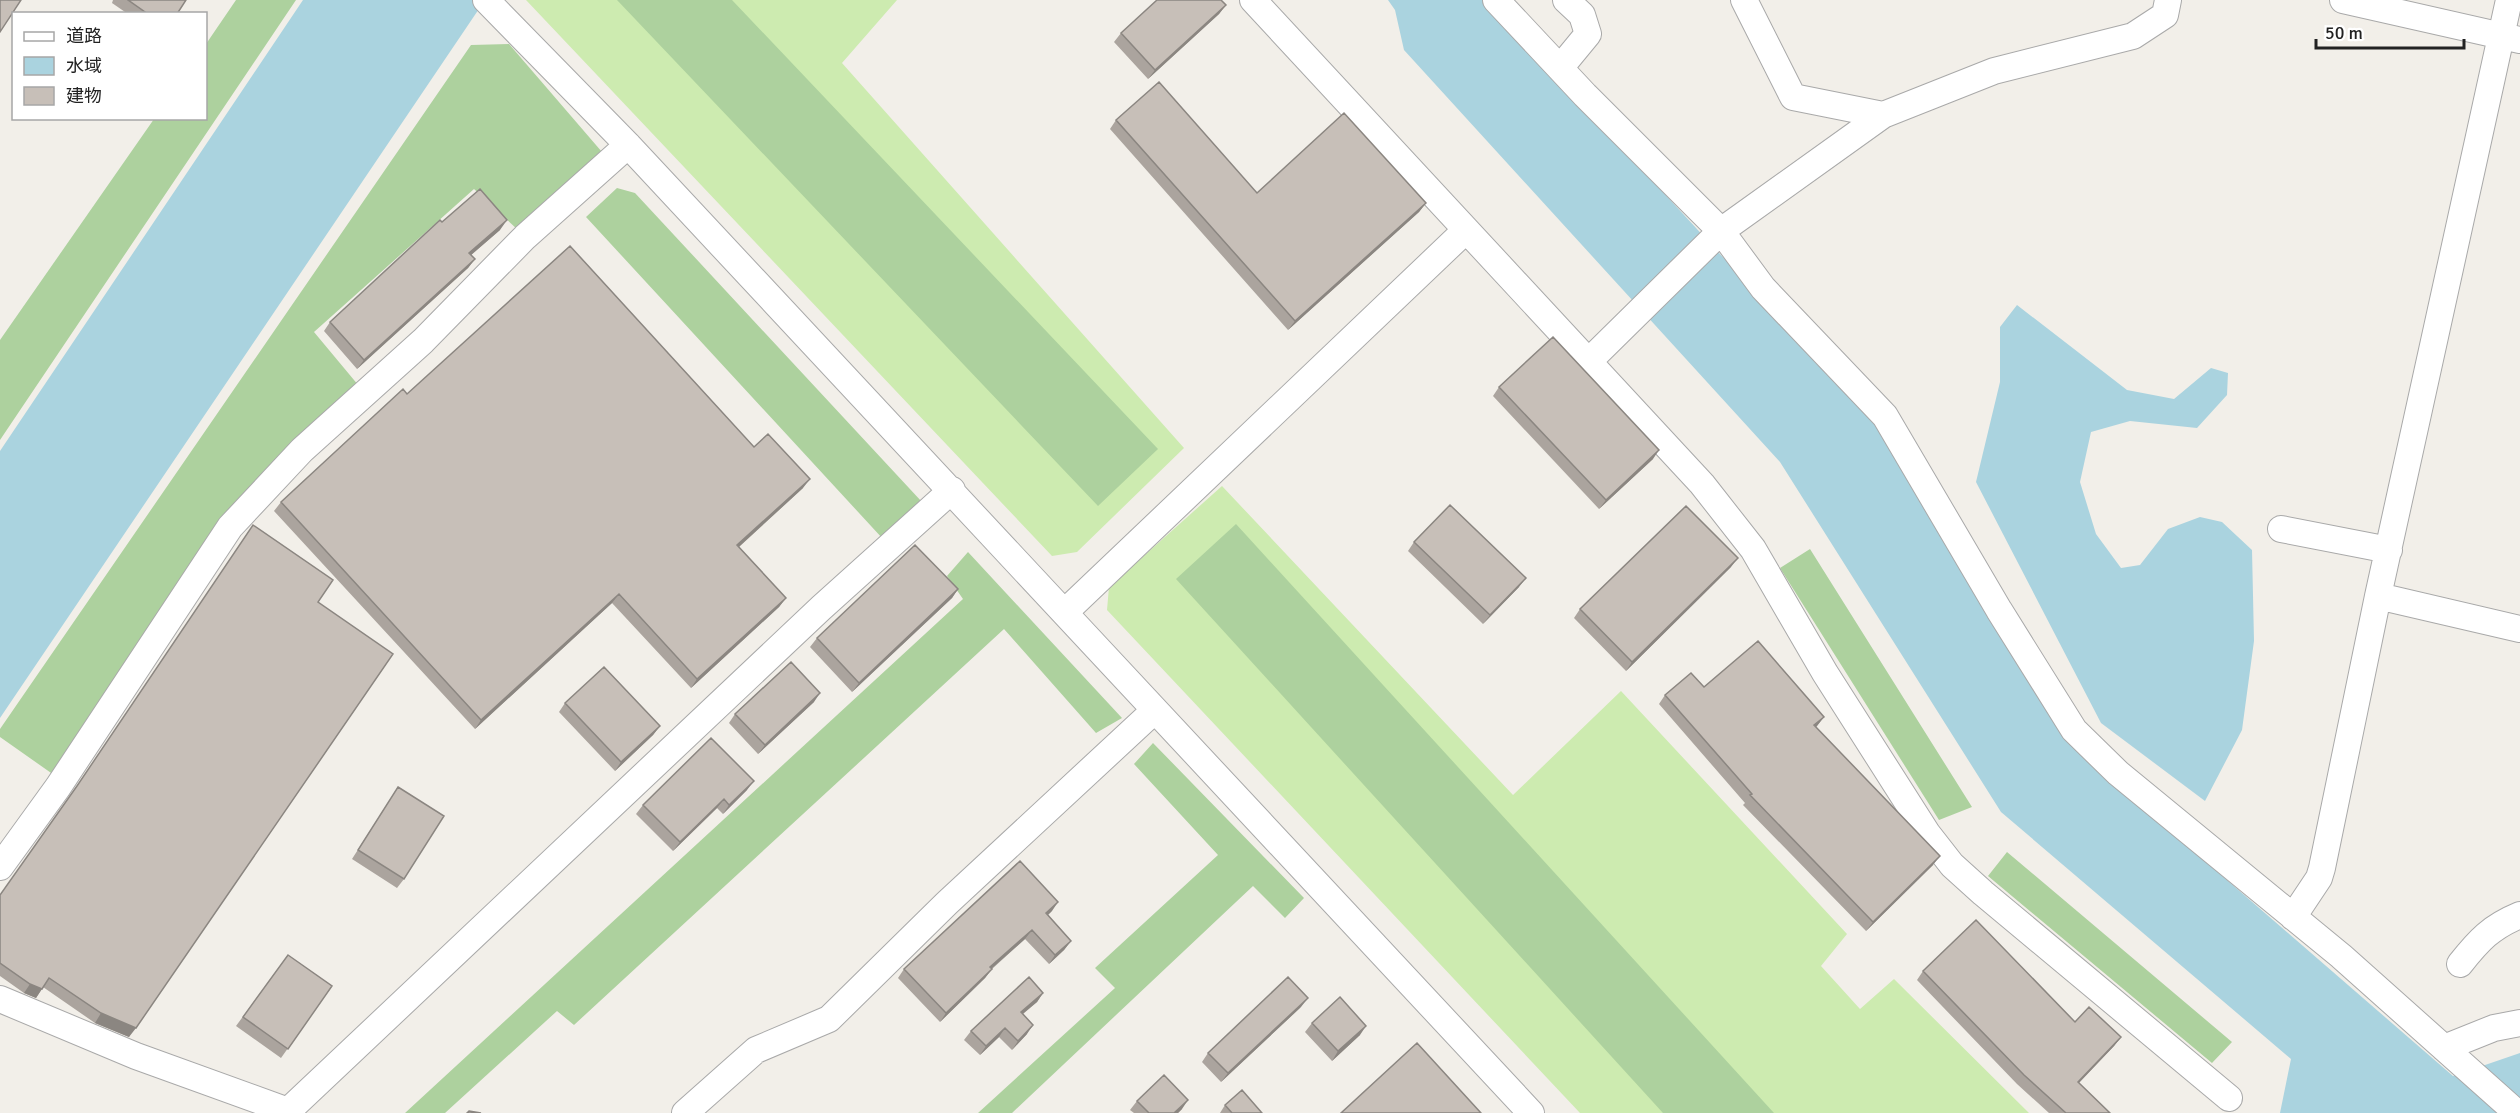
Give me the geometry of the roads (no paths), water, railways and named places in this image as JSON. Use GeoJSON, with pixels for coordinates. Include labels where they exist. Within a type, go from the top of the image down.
{"type":"FeatureCollection","features":[{"type":"Feature","properties":{"kind":"street"},"geometry":{"type":"LineString","coordinates":[[1253,0],[1702,484],[1753,549],[1825,673],[1927,833],[1952,865],[1992,901],[2229,1098]]}},
{"type":"Feature","properties":{"kind":"street"},"geometry":{"type":"LineString","coordinates":[[1496,0],[1721,231],[1763,288],[1885,417],[1999,610],[2074,730],[2118,772],[2293,917],[2517,1113]]}},
{"type":"Feature","properties":{"kind":"street"},"geometry":{"type":"LineString","coordinates":[[1560,68],[1588,34],[1582,15],[1566,0]]}},
{"type":"Feature","properties":{"kind":"street"},"geometry":{"type":"LineString","coordinates":[[1744,0],[1793,98],[1883,115]]}},
{"type":"Feature","properties":{"kind":"street"},"geometry":{"type":"LineString","coordinates":[[1588,362],[1721,231],[1883,115],[1994,71],[2133,36],[2165,15],[2168,0]]}},
{"type":"Feature","properties":{"kind":"street"},"geometry":{"type":"LineString","coordinates":[[2293,917],[2319,878],[2322,868],[2378,596],[2511,38],[2509,0]]}},
{"type":"Feature","properties":{"kind":"street"},"geometry":{"type":"LineString","coordinates":[[2349,1],[2511,38]]}},
{"type":"Feature","properties":{"kind":"street"},"geometry":{"type":"LineString","coordinates":[[492,6],[628,145],[952,490],[1531,1113]]}},
{"type":"Feature","properties":{"kind":"street"},"geometry":{"type":"LineString","coordinates":[[0,867],[58,787],[230,527],[302,450],[423,341],[525,237],[628,145]]}},
{"type":"Feature","properties":{"kind":"street"},"geometry":{"type":"LineString","coordinates":[[1065,612],[1466,230]]}},
{"type":"Feature","properties":{"kind":"street"},"geometry":{"type":"LineString","coordinates":[[0,999],[136,1056],[288,1111],[821,608],[952,490]]}},
{"type":"Feature","properties":{"kind":"street"},"geometry":{"type":"LineString","coordinates":[[2281,529],[2389,550]]}},
{"type":"Feature","properties":{"kind":"street"},"geometry":{"type":"LineString","coordinates":[[2378,596],[2520,629]]}},
{"type":"Feature","properties":{"kind":"street"},"geometry":{"type":"LineString","coordinates":[[685,1113],[756,1050],[829,1019],[946,903],[1155,710]]}},
{"type":"Feature","properties":{"kind":"street"},"geometry":{"type":"LineString","coordinates":[[2460,964],[2484,935],[2520,915]]}},
{"type":"Feature","properties":{"kind":"street"},"geometry":{"type":"LineString","coordinates":[[2444,1048],[2494,1028],[2520,1023]]}},
{"type":"Feature","properties":{"kind":"water"},"geometry":{"type":"Polygon","coordinates":[[[303,0],[485,0],[0,718],[0,451],[303,0]]]}},
{"type":"Feature","properties":{"kind":"water"},"geometry":{"type":"Polygon","coordinates":[[[1388,0],[1486,0],[1872,419],[2071,745],[2453,1076],[2520,1053],[2520,1113],[2280,1113],[2291,1059],[2001,812],[1780,462],[1404,50],[1395,10],[1388,0]]]}},
{"type":"Feature","properties":{"kind":"water"},"geometry":{"type":"Polygon","coordinates":[[[2017,305],[2127,390],[2174,399],[2211,368],[2228,373],[2227,395],[2197,428],[2130,421],[2091,432],[2080,482],[2096,534],[2121,568],[2140,565],[2168,529],[2200,517],[2222,522],[2252,550],[2254,641],[2242,730],[2205,801],[2101,723],[1976,482],[2000,382],[2000,327],[2017,305]]]}}]}
